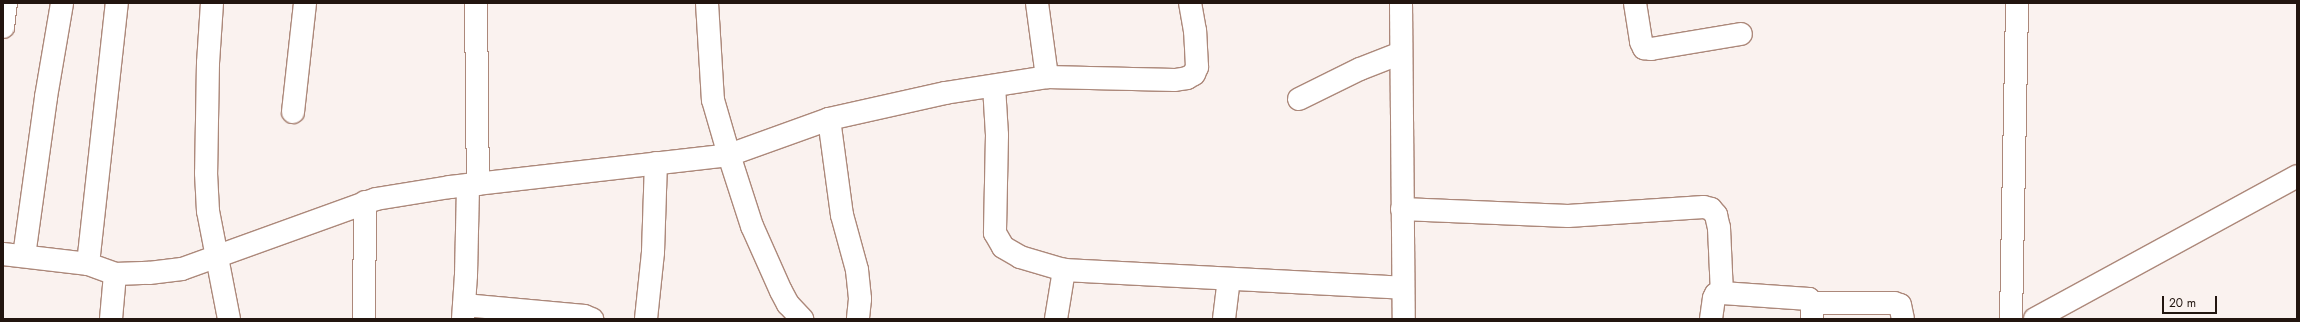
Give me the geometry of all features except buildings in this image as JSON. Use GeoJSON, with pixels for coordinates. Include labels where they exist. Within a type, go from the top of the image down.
{"type":"FeatureCollection","features":[{"type":"Feature","properties":{"kind":"street"},"geometry":{"type":"LineString","coordinates":[[3,27],[6,3]]}},
{"type":"Feature","properties":{"kind":"street"},"geometry":{"type":"LineString","coordinates":[[24,256],[46,97],[62,3]]}},
{"type":"Feature","properties":{"kind":"street"},"geometry":{"type":"LineString","coordinates":[[88,264],[118,3]]}},
{"type":"Feature","properties":{"kind":"street"},"geometry":{"type":"LineString","coordinates":[[212,3],[206,173],[208,211],[229,319]]}},
{"type":"Feature","properties":{"kind":"street"},"geometry":{"type":"LineString","coordinates":[[293,112],[306,3]]}},
{"type":"Feature","properties":{"kind":"street"},"geometry":{"type":"LineString","coordinates":[[476,3],[473,184],[464,312],[584,316],[592,319]]}},
{"type":"Feature","properties":{"kind":"street"},"geometry":{"type":"LineString","coordinates":[[707,3],[713,100],[729,155],[755,233],[788,304],[802,319]]}},
{"type":"Feature","properties":{"kind":"street"},"geometry":{"type":"LineString","coordinates":[[1037,3],[1047,77]]}},
{"type":"Feature","properties":{"kind":"street"},"geometry":{"type":"LineString","coordinates":[[3,254],[88,264],[115,274],[149,273],[182,269],[365,202],[473,184],[729,155],[829,119],[900,102],[1047,77],[1175,80],[1188,78],[1194,74],[1198,60],[1190,3]]}},
{"type":"Feature","properties":{"kind":"street"},"geometry":{"type":"LineString","coordinates":[[1401,3],[1404,319]]}},
{"type":"Feature","properties":{"kind":"street"},"geometry":{"type":"LineString","coordinates":[[1636,3],[1641,42],[1644,48],[1651,50],[1741,34]]}},
{"type":"Feature","properties":{"kind":"street"},"geometry":{"type":"LineString","coordinates":[[2011,319],[2017,3]]}},
{"type":"Feature","properties":{"kind":"street"},"geometry":{"type":"LineString","coordinates":[[1299,99],[1360,69],[1401,52]]}},
{"type":"Feature","properties":{"kind":"street"},"geometry":{"type":"LineString","coordinates":[[994,86],[997,135],[995,232],[1003,247],[1020,257],[1064,270],[1229,280],[1403,288]]}},
{"type":"Feature","properties":{"kind":"street"},"geometry":{"type":"LineString","coordinates":[[829,119],[842,215],[857,270],[860,299],[858,319]]}},
{"type":"Feature","properties":{"kind":"street"},"geometry":{"type":"LineString","coordinates":[[646,319],[652,252],[656,163]]}},
{"type":"Feature","properties":{"kind":"street"},"geometry":{"type":"LineString","coordinates":[[2036,319],[2297,176]]}},
{"type":"Feature","properties":{"kind":"street"},"geometry":{"type":"LineString","coordinates":[[364,319],[365,202]]}},
{"type":"Feature","properties":{"kind":"street"},"geometry":{"type":"LineString","coordinates":[[1402,209],[1568,216],[1704,207],[1712,209],[1716,216],[1719,228],[1722,293]]}},
{"type":"Feature","properties":{"kind":"street"},"geometry":{"type":"LineString","coordinates":[[1056,319],[1064,270]]}},
{"type":"Feature","properties":{"kind":"street"},"geometry":{"type":"LineString","coordinates":[[111,319],[115,274]]}},
{"type":"Feature","properties":{"kind":"street"},"geometry":{"type":"LineString","coordinates":[[1224,319],[1229,280]]}},
{"type":"Feature","properties":{"kind":"street"},"geometry":{"type":"LineString","coordinates":[[1711,319],[1714,298],[1716,294],[1722,293],[1809,299],[1812,311],[1894,304],[1900,305],[1903,319]]}}]}
